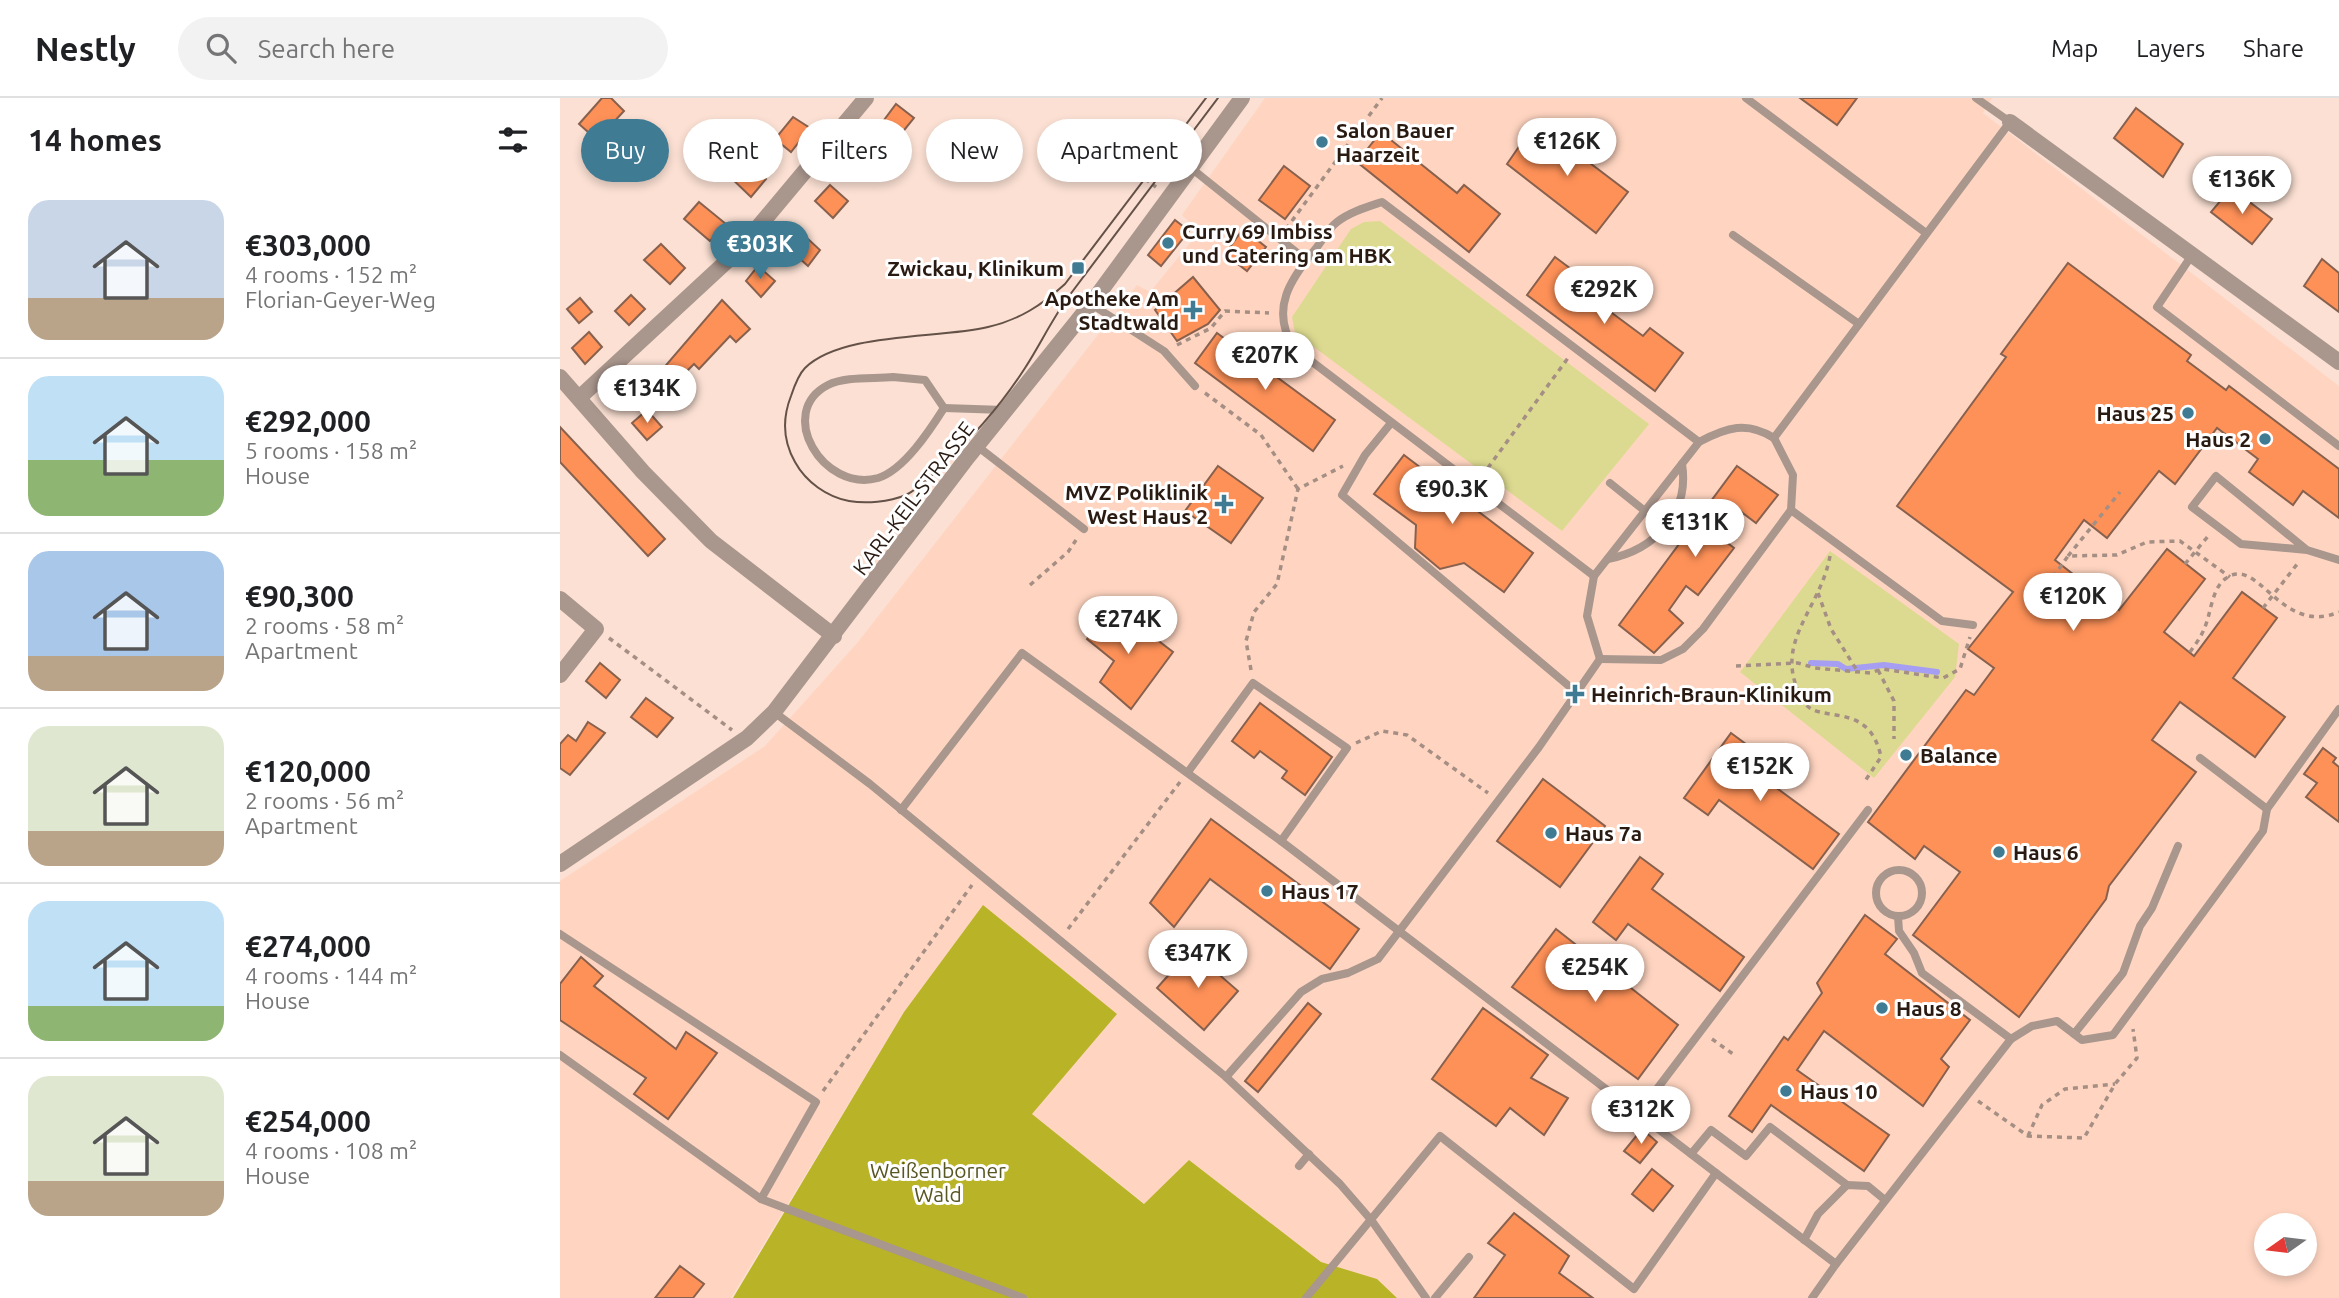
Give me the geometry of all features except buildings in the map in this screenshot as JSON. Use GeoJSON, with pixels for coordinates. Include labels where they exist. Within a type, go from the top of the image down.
{"type":"FeatureCollection","features":[{"type":"Feature","properties":{"kind":"street"},"geometry":{"type":"LineString","coordinates":[[579,398],[739,250],[866,98]]}},
{"type":"Feature","properties":{"kind":"street","name":"KARL-KEIL-STRASSE"},"geometry":{"type":"LineString","coordinates":[[1202,153],[1242,98]]}},
{"type":"Feature","properties":{"kind":"street"},"geometry":{"type":"LineString","coordinates":[[2010,122],[2339,362]]}},
{"type":"Feature","properties":{"kind":"street","name":"KARL-KEIL-STRASSE"},"geometry":{"type":"LineString","coordinates":[[560,864],[747,738],[774,712],[977,446],[1091,304],[1180,182]]}},
{"type":"Feature","properties":{"kind":"street"},"geometry":{"type":"LineString","coordinates":[[560,377],[643,472],[711,541],[834,636]]}},
{"type":"Feature","properties":{"kind":"street"},"geometry":{"type":"LineString","coordinates":[[560,599],[596,629],[560,675]]}},
{"type":"Feature","properties":{"kind":"lane"},"geometry":{"type":"LineString","coordinates":[[1746,98],[1926,233]]}},
{"type":"Feature","properties":{"kind":"lane"},"geometry":{"type":"LineString","coordinates":[[1774,438],[2010,122],[1976,98]]}},
{"type":"Feature","properties":{"kind":"lane"},"geometry":{"type":"LineString","coordinates":[[1202,177],[1306,260]]}},
{"type":"Feature","properties":{"kind":"lane"},"geometry":{"type":"LineString","coordinates":[[1594,576],[1294,348],[1284,332],[1282,313],[1287,289],[1306,260],[1336,223],[1382,202],[1699,442]]}},
{"type":"Feature","properties":{"kind":"lane"},"geometry":{"type":"LineString","coordinates":[[1734,235],[1859,324]]}},
{"type":"Feature","properties":{"kind":"lane"},"geometry":{"type":"LineString","coordinates":[[2192,255],[2157,307],[2339,446]]}},
{"type":"Feature","properties":{"kind":"lane"},"geometry":{"type":"LineString","coordinates":[[1091,304],[1164,351],[1195,386]]}},
{"type":"Feature","properties":{"kind":"lane"},"geometry":{"type":"LineString","coordinates":[[893,377],[925,380],[944,408],[905,459],[879,478],[853,479],[828,468],[812,450],[805,424],[811,398],[829,384],[857,380],[893,377]]}},
{"type":"Feature","properties":{"kind":"lane"},"geometry":{"type":"LineString","coordinates":[[944,408],[1006,410]]}},
{"type":"Feature","properties":{"kind":"lane"},"geometry":{"type":"LineString","coordinates":[[1391,423],[1365,455],[1342,495],[1576,692]]}},
{"type":"Feature","properties":{"kind":"lane"},"geometry":{"type":"LineString","coordinates":[[1742,426],[1758,428],[1774,438],[1793,475],[1791,510],[1703,629],[1683,649],[1661,660],[1600,659],[1587,616],[1594,576],[1699,442],[1719,431],[1742,426]]}},
{"type":"Feature","properties":{"kind":"lane"},"geometry":{"type":"LineString","coordinates":[[977,446],[1084,528]]}},
{"type":"Feature","properties":{"kind":"lane"},"geometry":{"type":"LineString","coordinates":[[1608,559],[1626,555],[1649,544],[1668,524],[1681,499],[1685,478],[1682,464]]}},
{"type":"Feature","properties":{"kind":"lane"},"geometry":{"type":"LineString","coordinates":[[2307,550],[2216,476],[2193,507],[2241,544],[2307,550],[2339,560]]}},
{"type":"Feature","properties":{"kind":"lane"},"geometry":{"type":"LineString","coordinates":[[1610,483],[1646,511]]}},
{"type":"Feature","properties":{"kind":"lane"},"geometry":{"type":"LineString","coordinates":[[1791,510],[1942,621],[1973,625]]}},
{"type":"Feature","properties":{"kind":"lane"},"geometry":{"type":"LineString","coordinates":[[901,810],[1021,653],[1282,841],[1836,1264]]}},
{"type":"Feature","properties":{"kind":"lane"},"geometry":{"type":"LineString","coordinates":[[1226,1077],[1301,992],[1322,979],[1348,973],[1378,959],[1600,659]]}},
{"type":"Feature","properties":{"kind":"lane"},"geometry":{"type":"LineString","coordinates":[[1188,772],[1253,683],[1347,748],[1282,841]]}},
{"type":"Feature","properties":{"kind":"lane"},"geometry":{"type":"LineString","coordinates":[[1812,1298],[2011,1039],[2032,1026],[2057,1021],[2082,1040],[2113,1035],[2263,831],[2266,809],[2339,709]]}},
{"type":"Feature","properties":{"kind":"lane"},"geometry":{"type":"LineString","coordinates":[[774,712],[901,810],[1226,1077],[1340,1184],[1371,1221],[1426,1298]]}},
{"type":"Feature","properties":{"kind":"lane"},"geometry":{"type":"LineString","coordinates":[[2200,758],[2266,809]]}},
{"type":"Feature","properties":{"kind":"lane"},"geometry":{"type":"LineString","coordinates":[[1638,1114],[1868,810]]}},
{"type":"Feature","properties":{"kind":"lane"},"geometry":{"type":"LineString","coordinates":[[2074,1034],[2123,973],[2140,926],[2152,908],[2178,846]]}},
{"type":"Feature","properties":{"kind":"lane"},"geometry":{"type":"LineString","coordinates":[[1904,870],[1921,884],[1921,900],[1912,912],[1898,916],[1884,910],[1876,890],[1883,876],[1904,870]]}},
{"type":"Feature","properties":{"kind":"lane"},"geometry":{"type":"LineString","coordinates":[[1898,916],[1899,931],[1914,953],[1922,973],[2011,1039]]}},
{"type":"Feature","properties":{"kind":"lane"},"geometry":{"type":"LineString","coordinates":[[560,934],[816,1102],[761,1199]]}},
{"type":"Feature","properties":{"kind":"lane"},"geometry":{"type":"LineString","coordinates":[[560,1055],[761,1199],[1023,1298]]}},
{"type":"Feature","properties":{"kind":"lane"},"geometry":{"type":"LineString","coordinates":[[1963,1081],[1970,1090]]}},
{"type":"Feature","properties":{"kind":"lane"},"geometry":{"type":"LineString","coordinates":[[1691,1154],[1711,1130],[1746,1156],[1770,1127],[1846,1185],[1868,1186],[1885,1200]]}},
{"type":"Feature","properties":{"kind":"lane"},"geometry":{"type":"LineString","coordinates":[[1306,1298],[1440,1136],[1634,1289],[1716,1173]]}},
{"type":"Feature","properties":{"kind":"lane"},"geometry":{"type":"LineString","coordinates":[[1300,1166],[1309,1154]]}},
{"type":"Feature","properties":{"kind":"lane"},"geometry":{"type":"LineString","coordinates":[[1804,1240],[1818,1214],[1846,1185]]}},
{"type":"Feature","properties":{"kind":"lane"},"geometry":{"type":"LineString","coordinates":[[1436,1298],[1469,1257]]}},
{"type":"Feature","properties":{"kind":"path"},"geometry":{"type":"LineString","coordinates":[[1280,239],[1382,98]]}},
{"type":"Feature","properties":{"kind":"path"},"geometry":{"type":"LineString","coordinates":[[1149,182],[1169,197]]}},
{"type":"Feature","properties":{"kind":"path"},"geometry":{"type":"LineString","coordinates":[[1164,351],[1211,328],[1225,311],[1282,313]]}},
{"type":"Feature","properties":{"kind":"path"},"geometry":{"type":"LineString","coordinates":[[1476,484],[1575,348]]}},
{"type":"Feature","properties":{"kind":"path"},"geometry":{"type":"LineString","coordinates":[[1195,386],[1261,435],[1298,489],[1277,584],[1254,612],[1246,641],[1253,683]]}},
{"type":"Feature","properties":{"kind":"path"},"geometry":{"type":"LineString","coordinates":[[1298,489],[1365,455]]}},
{"type":"Feature","properties":{"kind":"path"},"geometry":{"type":"LineString","coordinates":[[2034,589],[2041,594],[2120,492]]}},
{"type":"Feature","properties":{"kind":"path"},"geometry":{"type":"LineString","coordinates":[[2185,564],[2217,525]]}},
{"type":"Feature","properties":{"kind":"path"},"geometry":{"type":"LineString","coordinates":[[1030,585],[1041,572],[1068,552],[1077,538]]}},
{"type":"Feature","properties":{"kind":"path"},"geometry":{"type":"LineString","coordinates":[[1831,541],[1827,570],[1796,636],[1790,663],[1796,688],[1806,706],[1819,712],[1843,714],[1869,732],[1881,757],[1865,780]]}},
{"type":"Feature","properties":{"kind":"path"},"geometry":{"type":"LineString","coordinates":[[2068,556],[2117,555],[2147,542],[2180,541],[2230,577]]}},
{"type":"Feature","properties":{"kind":"path"},"geometry":{"type":"LineString","coordinates":[[2263,608],[2307,550]]}},
{"type":"Feature","properties":{"kind":"path"},"geometry":{"type":"LineString","coordinates":[[2190,652],[2204,631],[2217,590],[2235,575],[2251,578],[2282,606],[2311,618],[2326,618],[2339,612]]}},
{"type":"Feature","properties":{"kind":"path"},"geometry":{"type":"LineString","coordinates":[[1818,593],[1831,629],[1858,672]]}},
{"type":"Feature","properties":{"kind":"path"},"geometry":{"type":"LineString","coordinates":[[1736,666],[1790,663],[1858,672],[1878,670],[1943,678],[1960,668],[1973,625]]}},
{"type":"Feature","properties":{"kind":"path"},"geometry":{"type":"LineString","coordinates":[[596,629],[747,738]]}},
{"type":"Feature","properties":{"kind":"path"},"geometry":{"type":"LineString","coordinates":[[1878,670],[1894,701],[1894,739]]}},
{"type":"Feature","properties":{"kind":"path"},"geometry":{"type":"LineString","coordinates":[[1347,748],[1382,731],[1407,735],[1498,800]]}},
{"type":"Feature","properties":{"kind":"path"},"geometry":{"type":"LineString","coordinates":[[1058,941],[1188,772]]}},
{"type":"Feature","properties":{"kind":"path"},"geometry":{"type":"LineString","coordinates":[[816,1102],[980,874]]}},
{"type":"Feature","properties":{"kind":"path"},"geometry":{"type":"LineString","coordinates":[[1970,1090],[2028,1136],[2084,1138],[2115,1084],[2137,1058],[2136,1031],[2124,1021]]}},
{"type":"Feature","properties":{"kind":"path"},"geometry":{"type":"LineString","coordinates":[[1702,1032],[1733,1054]]}},
{"type":"Feature","properties":{"kind":"path"},"geometry":{"type":"LineString","coordinates":[[2028,1136],[2042,1105],[2065,1088],[2115,1084]]}},
{"type":"Feature","properties":{"kind":"shaded area","name":"Heinrich-Braun-Klinikum"},"geometry":{"type":"Polygon","coordinates":[[[1265,98],[1992,98],[1983,113],[2339,386],[2339,1298],[1397,1298],[1377,1279],[1321,1262],[1189,1160],[1145,1204],[1032,1114],[983,905],[904,1012],[731,1298],[560,1298],[560,881],[765,746],[858,642],[1137,285],[1150,292],[1199,232],[1182,215],[1265,98]]]}},
{"type":"Feature","properties":{"kind":"shaded area"},"geometry":{"type":"Polygon","coordinates":[[[1380,221],[1649,424],[1562,531],[1295,333],[1292,317],[1351,229],[1364,222],[1380,221]]]}},
{"type":"Feature","properties":{"kind":"shaded area"},"geometry":{"type":"Polygon","coordinates":[[[1830,551],[1959,644],[1955,677],[1874,778],[1740,672],[1830,551]]]}},
{"type":"Feature","properties":{"kind":"green space","name":"Weißenborner Wald"},"geometry":{"type":"Polygon","coordinates":[[[983,905],[1117,1014],[1032,1114],[1144,1204],[1189,1160],[1321,1262],[1377,1279],[1397,1298],[733,1298],[904,1012],[983,905]]]}},
{"type":"Feature","properties":{"kind":"waterway"},"geometry":{"type":"LineString","coordinates":[[1811,663],[1838,664],[1846,669],[1884,665],[1937,672]]}},
{"type":"Feature","properties":{"kind":"tram line"},"geometry":{"type":"LineString","coordinates":[[1206,98],[1065,284],[1048,299],[1020,316],[988,327],[866,342],[821,356],[805,368],[796,381],[785,421],[788,446],[805,476],[818,488],[833,496],[849,501],[870,502],[906,495],[939,469],[974,434],[1006,395],[1069,296],[1218,98]]}},
{"type":"Feature","properties":{"kind":"place","name":"Salon Bauer Haarzeit"},"geometry":{"type":"Point","coordinates":[1322,142]}},
{"type":"Feature","properties":{"kind":"place","name":"Curry 69 Imbiss und Catering am HBK"},"geometry":{"type":"Point","coordinates":[1168,243]}},
{"type":"Feature","properties":{"kind":"place","name":"Zwickau, Klinikum"},"geometry":{"type":"Point","coordinates":[1078,268]}},
{"type":"Feature","properties":{"kind":"place","name":"Apotheke Am Stadtwald"},"geometry":{"type":"Point","coordinates":[1193,310]}},
{"type":"Feature","properties":{"kind":"place","name":"Haus 25"},"geometry":{"type":"Point","coordinates":[2188,413]}},
{"type":"Feature","properties":{"kind":"place","name":"Haus 2"},"geometry":{"type":"Point","coordinates":[2265,439]}},
{"type":"Feature","properties":{"kind":"place","name":"MVZ Poliklinik West Haus 2"},"geometry":{"type":"Point","coordinates":[1224,504]}},
{"type":"Feature","properties":{"kind":"place","name":"Heinrich-Braun-Klinikum"},"geometry":{"type":"Point","coordinates":[1575,694]}},
{"type":"Feature","properties":{"kind":"place","name":"Balance"},"geometry":{"type":"Point","coordinates":[1906,755]}},
{"type":"Feature","properties":{"kind":"place","name":"Haus 7a"},"geometry":{"type":"Point","coordinates":[1551,833]}},
{"type":"Feature","properties":{"kind":"place","name":"Haus 6"},"geometry":{"type":"Point","coordinates":[1999,852]}},
{"type":"Feature","properties":{"kind":"place","name":"Haus 17"},"geometry":{"type":"Point","coordinates":[1267,891]}},
{"type":"Feature","properties":{"kind":"place","name":"Haus 8"},"geometry":{"type":"Point","coordinates":[1882,1008]}},
{"type":"Feature","properties":{"kind":"place","name":"Haus 10"},"geometry":{"type":"Point","coordinates":[1786,1091]}}]}
